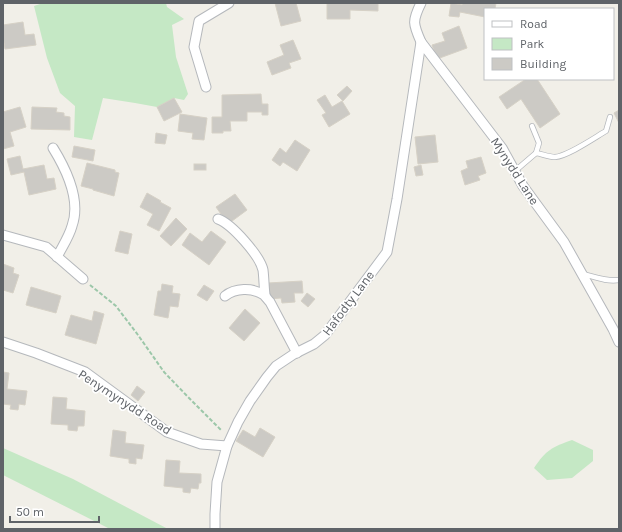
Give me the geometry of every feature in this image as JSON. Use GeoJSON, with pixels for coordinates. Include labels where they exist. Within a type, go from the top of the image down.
{"type":"FeatureCollection","features":[{"type":"Feature","properties":{"kind":"street"},"geometry":{"type":"LineString","coordinates":[[206,87],[194,47],[199,21],[229,3]]}},
{"type":"Feature","properties":{"kind":"street","name":"Mynydd Lane"},"geometry":{"type":"LineString","coordinates":[[421,3],[414,20],[416,31],[421,42],[502,148],[523,186],[564,242],[619,342]]}},
{"type":"Feature","properties":{"kind":"street","name":"Hafodty Lane"},"geometry":{"type":"LineString","coordinates":[[215,529],[218,482],[229,442],[250,401],[276,366],[325,336],[387,252],[397,199],[421,42]]}},
{"type":"Feature","properties":{"kind":"street"},"geometry":{"type":"LineString","coordinates":[[53,148],[67,175],[71,186],[75,207],[73,224],[57,257]]}},
{"type":"Feature","properties":{"kind":"street"},"geometry":{"type":"LineString","coordinates":[[218,219],[223,220],[230,226],[249,246],[259,260],[263,269],[264,295]]}},
{"type":"Feature","properties":{"kind":"street"},"geometry":{"type":"LineString","coordinates":[[3,235],[46,247],[83,279]]}},
{"type":"Feature","properties":{"kind":"street"},"geometry":{"type":"LineString","coordinates":[[225,296],[235,290],[252,290],[264,295],[270,302],[297,353]]}},
{"type":"Feature","properties":{"kind":"street","name":"Penymynydd Road"},"geometry":{"type":"LineString","coordinates":[[3,342],[85,372],[167,432],[200,444],[229,442]]}},
{"type":"Feature","properties":{"kind":"lane"},"geometry":{"type":"LineString","coordinates":[[536,153],[554,157],[561,156],[576,149],[606,131],[610,117]]}},
{"type":"Feature","properties":{"kind":"lane"},"geometry":{"type":"LineString","coordinates":[[515,171],[536,153],[539,143],[532,126]]}},
{"type":"Feature","properties":{"kind":"lane"},"geometry":{"type":"LineString","coordinates":[[582,273],[603,279],[619,280]]}},
{"type":"Feature","properties":{"kind":"path"},"geometry":{"type":"LineString","coordinates":[[83,279],[116,306],[164,372],[229,442]]}},
{"type":"Feature","properties":{"kind":"green space"},"geometry":{"type":"Polygon","coordinates":[[[43,3],[166,3],[167,7],[184,19],[172,25],[176,57],[188,94],[184,100],[174,98],[157,107],[103,98],[92,140],[74,137],[75,106],[60,93],[47,58],[34,6],[43,3]]]}},
{"type":"Feature","properties":{"kind":"green space"},"geometry":{"type":"Polygon","coordinates":[[[572,440],[593,450],[593,461],[572,478],[547,480],[534,468],[542,457],[550,450],[572,440]]]}},
{"type":"Feature","properties":{"kind":"green space"},"geometry":{"type":"Polygon","coordinates":[[[3,448],[73,479],[168,529],[110,529],[3,475],[3,448]]]}},
{"type":"Feature","properties":{"kind":"building"},"geometry":{"type":"Polygon","coordinates":[[[275,3],[296,3],[301,21],[281,26],[275,3]]]}},
{"type":"Feature","properties":{"kind":"building"},"geometry":{"type":"Polygon","coordinates":[[[327,3],[378,3],[378,11],[350,10],[350,19],[327,19],[327,3]]]}},
{"type":"Feature","properties":{"kind":"building"},"geometry":{"type":"Polygon","coordinates":[[[451,3],[462,5],[463,3],[496,3],[495,8],[484,8],[484,17],[460,12],[459,17],[449,16],[451,3]]]}},
{"type":"Feature","properties":{"kind":"building"},"geometry":{"type":"Polygon","coordinates":[[[23,22],[25,35],[34,34],[36,45],[5,49],[3,25],[23,22]]]}},
{"type":"Feature","properties":{"kind":"building"},"geometry":{"type":"Polygon","coordinates":[[[459,26],[467,48],[437,59],[432,45],[445,41],[442,33],[459,26]]]}},
{"type":"Feature","properties":{"kind":"building"},"geometry":{"type":"Polygon","coordinates":[[[293,40],[301,59],[289,63],[291,68],[272,75],[267,62],[284,55],[280,45],[293,40]]]}},
{"type":"Feature","properties":{"kind":"building"},"geometry":{"type":"Polygon","coordinates":[[[524,80],[538,80],[560,114],[540,128],[521,99],[507,109],[499,97],[524,80]]]}},
{"type":"Feature","properties":{"kind":"building"},"geometry":{"type":"Polygon","coordinates":[[[347,86],[352,91],[343,101],[337,95],[347,86]]]}},
{"type":"Feature","properties":{"kind":"building"},"geometry":{"type":"Polygon","coordinates":[[[261,94],[262,104],[268,104],[268,115],[262,115],[262,112],[247,112],[247,121],[230,121],[231,131],[212,133],[212,117],[222,117],[222,95],[261,94]]]}},
{"type":"Feature","properties":{"kind":"building"},"geometry":{"type":"Polygon","coordinates":[[[325,95],[332,107],[342,101],[350,114],[329,127],[322,115],[326,113],[317,100],[325,95]]]}},
{"type":"Feature","properties":{"kind":"building"},"geometry":{"type":"Polygon","coordinates":[[[174,98],[182,112],[164,121],[157,107],[174,98]]]}},
{"type":"Feature","properties":{"kind":"building"},"geometry":{"type":"Polygon","coordinates":[[[20,107],[26,127],[10,132],[14,146],[3,149],[3,112],[20,107]]]}},
{"type":"Feature","properties":{"kind":"building"},"geometry":{"type":"Polygon","coordinates":[[[32,107],[57,108],[56,112],[64,113],[64,116],[70,117],[70,130],[31,129],[32,107]]]}},
{"type":"Feature","properties":{"kind":"building"},"geometry":{"type":"Polygon","coordinates":[[[619,110],[619,123],[614,113],[619,110]]]}},
{"type":"Feature","properties":{"kind":"building"},"geometry":{"type":"Polygon","coordinates":[[[180,114],[207,118],[204,140],[192,139],[193,133],[178,131],[180,114]]]}},
{"type":"Feature","properties":{"kind":"building"},"geometry":{"type":"Polygon","coordinates":[[[156,133],[167,135],[165,144],[155,143],[156,133]]]}},
{"type":"Feature","properties":{"kind":"building"},"geometry":{"type":"Polygon","coordinates":[[[435,135],[438,162],[418,164],[415,137],[435,135]]]}},
{"type":"Feature","properties":{"kind":"building"},"geometry":{"type":"Polygon","coordinates":[[[295,140],[310,150],[297,171],[283,162],[280,166],[272,160],[280,148],[286,153],[295,140]]]}},
{"type":"Feature","properties":{"kind":"building"},"geometry":{"type":"Polygon","coordinates":[[[74,146],[95,150],[93,161],[72,157],[74,146]]]}},
{"type":"Feature","properties":{"kind":"building"},"geometry":{"type":"Polygon","coordinates":[[[20,156],[23,169],[44,165],[47,179],[54,178],[56,189],[29,195],[24,172],[11,175],[7,159],[20,156]]]}},
{"type":"Feature","properties":{"kind":"building"},"geometry":{"type":"Polygon","coordinates":[[[481,157],[486,173],[478,176],[480,180],[465,185],[461,171],[468,168],[466,161],[481,157]]]}},
{"type":"Feature","properties":{"kind":"building"},"geometry":{"type":"Polygon","coordinates":[[[87,163],[115,170],[115,172],[119,173],[114,196],[81,186],[87,163]]]}},
{"type":"Feature","properties":{"kind":"building"},"geometry":{"type":"Polygon","coordinates":[[[194,164],[206,164],[206,170],[194,170],[194,164]]]}},
{"type":"Feature","properties":{"kind":"building"},"geometry":{"type":"Polygon","coordinates":[[[421,165],[423,175],[416,176],[414,167],[421,165]]]}},
{"type":"Feature","properties":{"kind":"building"},"geometry":{"type":"Polygon","coordinates":[[[147,193],[171,208],[159,231],[147,225],[153,214],[140,207],[147,193]]]}},
{"type":"Feature","properties":{"kind":"building"},"geometry":{"type":"Polygon","coordinates":[[[235,194],[247,210],[228,224],[216,207],[235,194]]]}},
{"type":"Feature","properties":{"kind":"building"},"geometry":{"type":"Polygon","coordinates":[[[176,218],[187,229],[171,246],[160,236],[176,218]]]}},
{"type":"Feature","properties":{"kind":"building"},"geometry":{"type":"Polygon","coordinates":[[[120,231],[132,234],[128,254],[115,251],[120,231]]]}},
{"type":"Feature","properties":{"kind":"building"},"geometry":{"type":"Polygon","coordinates":[[[211,231],[226,242],[209,265],[182,245],[190,233],[202,242],[211,231]]]}},
{"type":"Feature","properties":{"kind":"building"},"geometry":{"type":"Polygon","coordinates":[[[3,264],[14,268],[13,273],[19,275],[13,293],[3,290],[3,264]]]}},
{"type":"Feature","properties":{"kind":"building"},"geometry":{"type":"Polygon","coordinates":[[[302,281],[303,293],[294,293],[295,302],[282,303],[281,298],[269,299],[268,283],[302,281]]]}},
{"type":"Feature","properties":{"kind":"building"},"geometry":{"type":"Polygon","coordinates":[[[162,284],[173,286],[172,293],[180,294],[178,307],[170,306],[168,318],[154,315],[158,291],[161,291],[162,284]]]}},
{"type":"Feature","properties":{"kind":"building"},"geometry":{"type":"Polygon","coordinates":[[[204,285],[214,291],[207,301],[197,295],[204,285]]]}},
{"type":"Feature","properties":{"kind":"building"},"geometry":{"type":"Polygon","coordinates":[[[31,287],[61,296],[56,313],[26,305],[31,287]]]}},
{"type":"Feature","properties":{"kind":"building"},"geometry":{"type":"Polygon","coordinates":[[[307,293],[315,299],[308,307],[301,301],[307,293]]]}},
{"type":"Feature","properties":{"kind":"building"},"geometry":{"type":"Polygon","coordinates":[[[245,309],[260,323],[244,341],[229,328],[245,309]]]}},
{"type":"Feature","properties":{"kind":"building"},"geometry":{"type":"Polygon","coordinates":[[[94,311],[104,314],[96,344],[65,335],[71,315],[92,321],[94,311]]]}},
{"type":"Feature","properties":{"kind":"building"},"geometry":{"type":"Polygon","coordinates":[[[3,372],[9,373],[7,389],[27,391],[25,405],[19,404],[18,410],[10,409],[11,405],[3,404],[3,372]]]}},
{"type":"Feature","properties":{"kind":"building"},"geometry":{"type":"Polygon","coordinates":[[[137,386],[145,392],[138,401],[131,395],[137,386]]]}},
{"type":"Feature","properties":{"kind":"building"},"geometry":{"type":"Polygon","coordinates":[[[53,397],[67,398],[66,409],[85,411],[84,426],[78,426],[77,431],[68,430],[68,425],[51,424],[53,397]]]}},
{"type":"Feature","properties":{"kind":"building"},"geometry":{"type":"Polygon","coordinates":[[[260,428],[275,437],[263,457],[236,441],[243,430],[255,437],[260,428]]]}},
{"type":"Feature","properties":{"kind":"building"},"geometry":{"type":"Polygon","coordinates":[[[113,430],[126,432],[125,443],[144,445],[142,459],[136,458],[136,464],[129,463],[129,459],[110,456],[113,430]]]}},
{"type":"Feature","properties":{"kind":"building"},"geometry":{"type":"Polygon","coordinates":[[[166,460],[180,461],[179,473],[201,474],[201,483],[199,483],[198,489],[191,488],[190,493],[183,492],[183,488],[164,486],[166,460]]]}}]}
